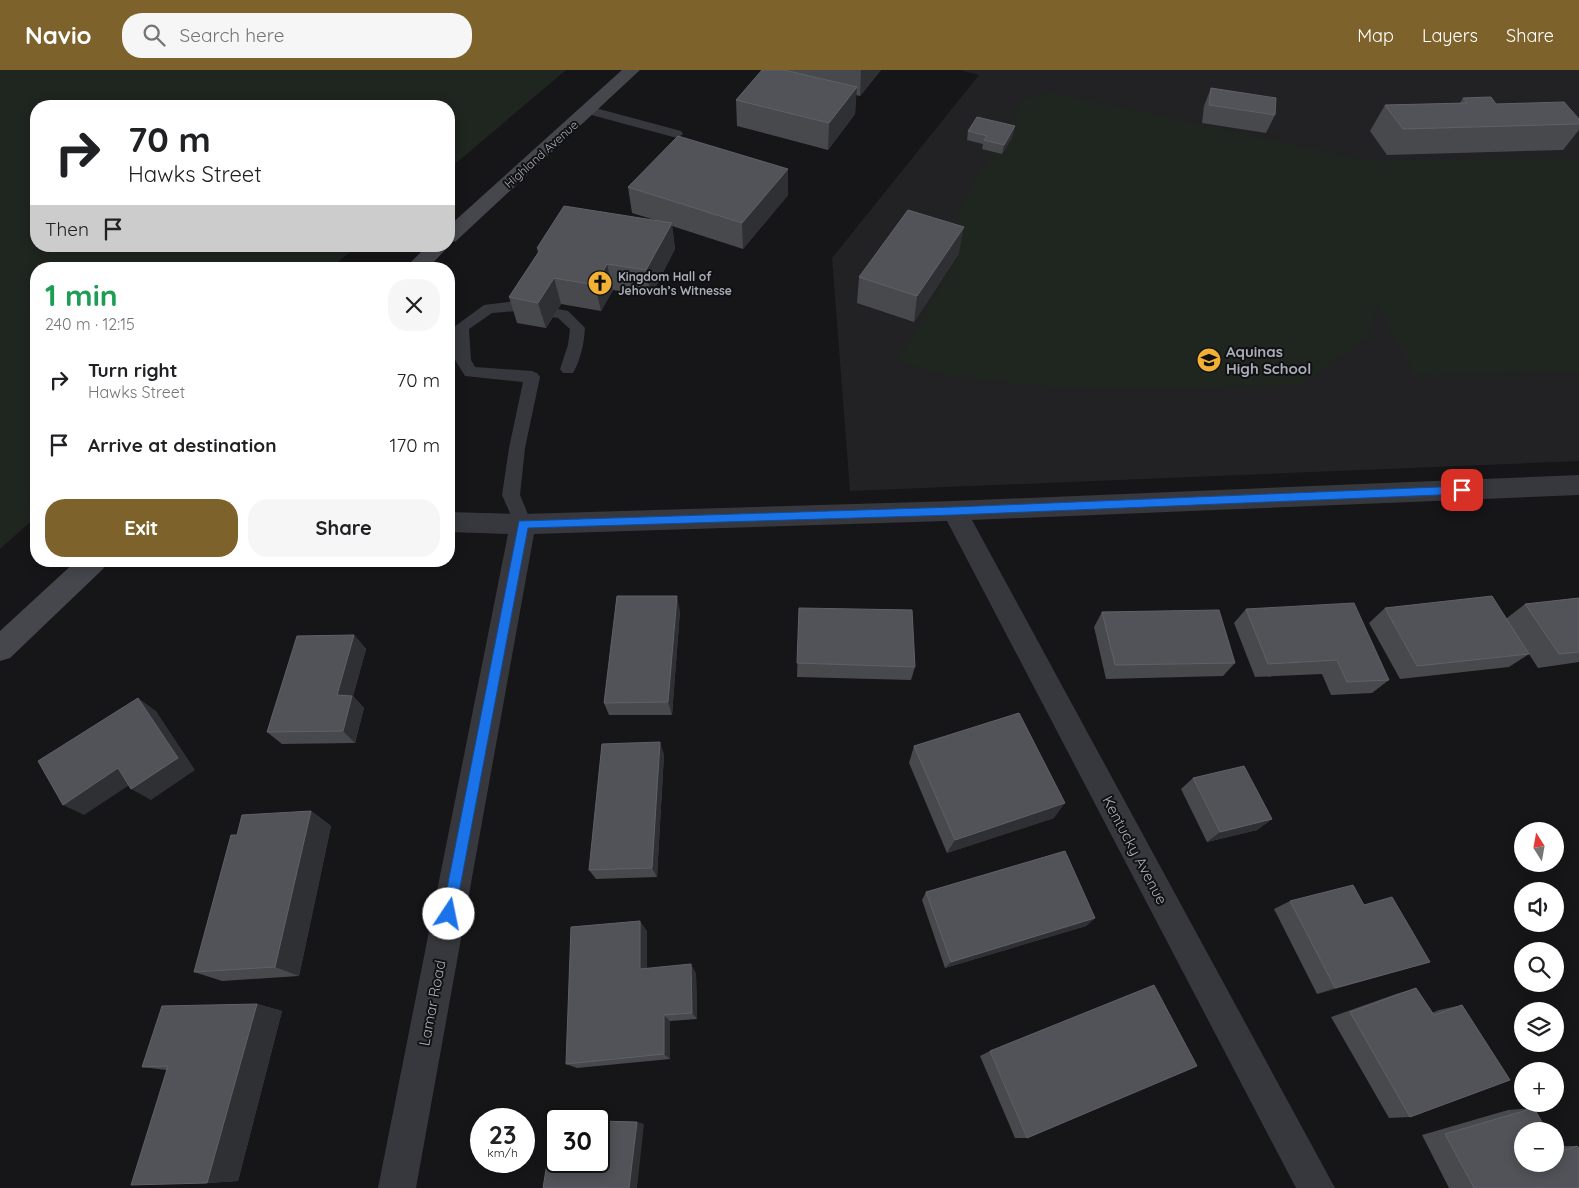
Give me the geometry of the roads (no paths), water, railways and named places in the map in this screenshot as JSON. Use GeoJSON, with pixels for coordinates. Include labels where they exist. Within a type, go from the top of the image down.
{"type":"FeatureCollection","features":[{"type":"Feature","properties":{"kind":"main road","name":"Highland Avenue"},"geometry":{"type":"LineString","coordinates":[[455,232],[632,70]]}},
{"type":"Feature","properties":{"kind":"main road"},"geometry":{"type":"LineString","coordinates":[[422,262],[432,252]]}},
{"type":"Feature","properties":{"kind":"main road"},"geometry":{"type":"LineString","coordinates":[[0,649],[88,567]]}},
{"type":"Feature","properties":{"kind":"street"},"geometry":{"type":"LineString","coordinates":[[455,522],[523,524],[954,511],[1579,485]]}},
{"type":"Feature","properties":{"kind":"street","name":"Kentucky Avenue"},"geometry":{"type":"LineString","coordinates":[[954,511],[1316,1188]]}},
{"type":"Feature","properties":{"kind":"street","name":"Lamar Road"},"geometry":{"type":"LineString","coordinates":[[397,1188],[523,524]]}},
{"type":"Feature","properties":{"kind":"lane"},"geometry":{"type":"LineString","coordinates":[[588,110],[677,134]]}},
{"type":"Feature","properties":{"kind":"lane"},"geometry":{"type":"LineString","coordinates":[[523,524],[511,495],[517,448],[532,377],[470,372],[463,360],[461,327],[488,308],[517,306],[563,314],[578,328],[576,345],[568,369]]}},
{"type":"Feature","properties":{"kind":"place","name":"Kingdom Hall of Jehovah’s Witnesse"},"geometry":{"type":"Point","coordinates":[600,283]}},
{"type":"Feature","properties":{"kind":"place","name":"Aquinas High School"},"geometry":{"type":"Point","coordinates":[1209,360]}}]}
